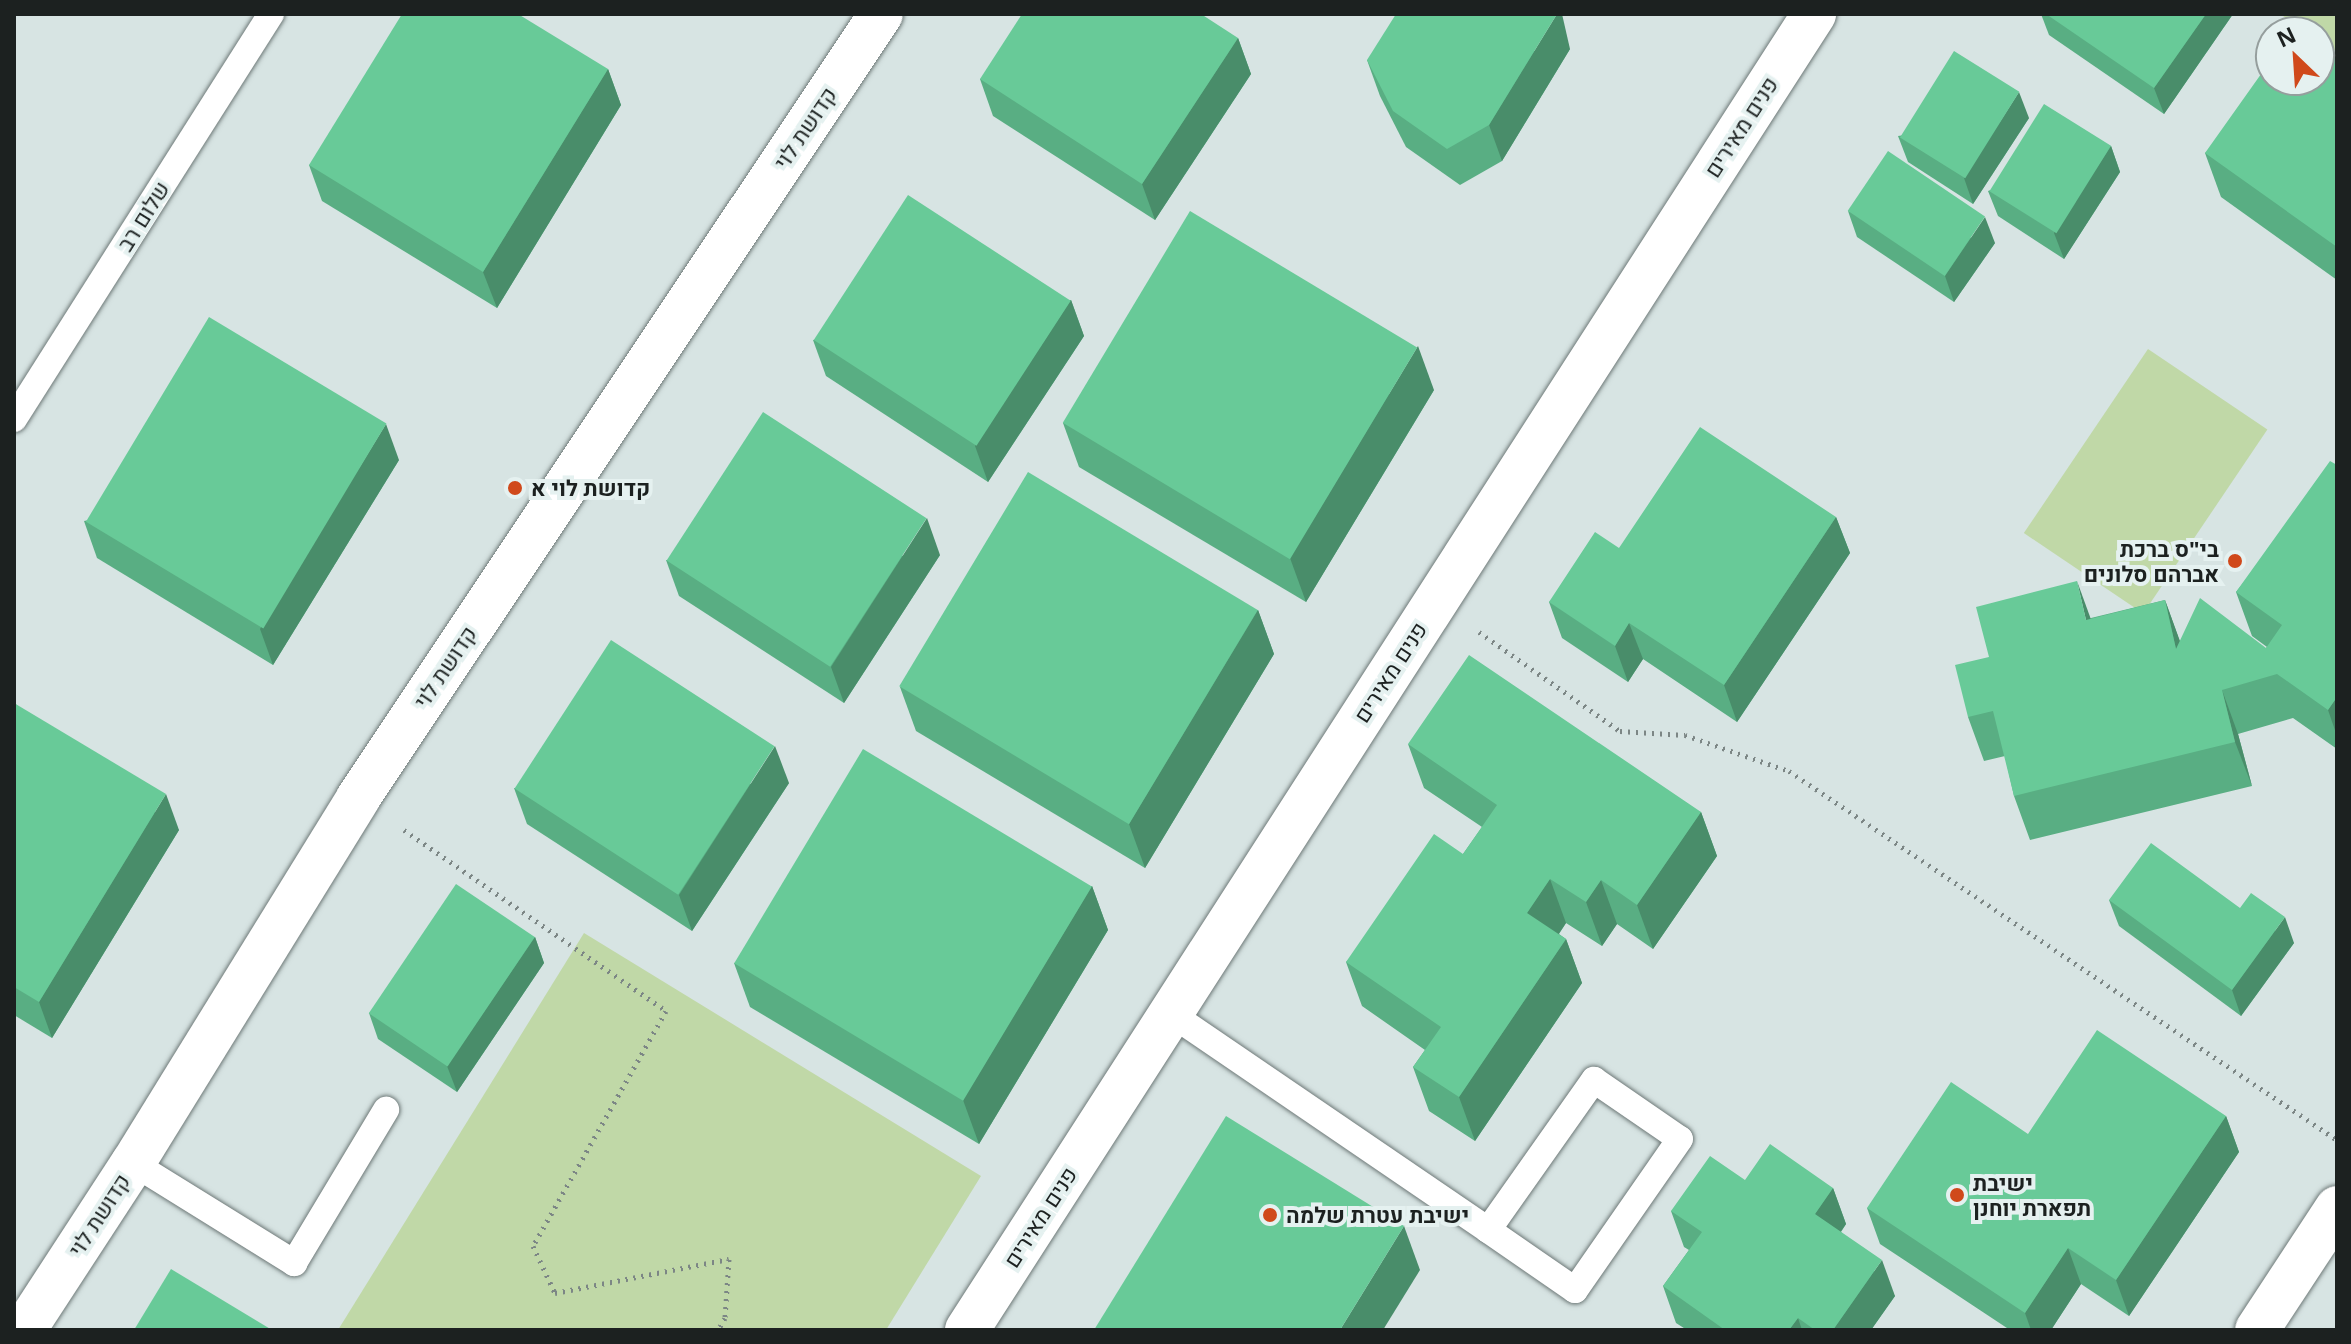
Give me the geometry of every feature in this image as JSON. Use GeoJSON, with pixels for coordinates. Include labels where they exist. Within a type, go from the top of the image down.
{"type":"FeatureCollection","features":[{"type":"Feature","properties":{"kind":"street","name":"קדושת לוי"},"geometry":{"type":"LineString","coordinates":[[24,1330],[133,1163],[358,798],[881,14]]}},
{"type":"Feature","properties":{"kind":"street","name":"פנים מאירים"},"geometry":{"type":"LineString","coordinates":[[967,1330],[1814,14]]}},
{"type":"Feature","properties":{"kind":"street"},"geometry":{"type":"LineString","coordinates":[[2257,1330],[2337,1208]]}},
{"type":"Feature","properties":{"kind":"lane","name":"שלום רב"},"geometry":{"type":"LineString","coordinates":[[14,419],[271,14]]}},
{"type":"Feature","properties":{"kind":"lane"},"geometry":{"type":"LineString","coordinates":[[1170,1013],[1575,1290],[1680,1139],[1594,1080],[1488,1230]]}},
{"type":"Feature","properties":{"kind":"lane"},"geometry":{"type":"LineString","coordinates":[[133,1163],[294,1263],[386,1110]]}},
{"type":"Feature","properties":{"kind":"path"},"geometry":{"type":"LineString","coordinates":[[1436,601],[1620,731],[1685,735],[1789,771],[2337,1140]]}},
{"type":"Feature","properties":{"kind":"path"},"geometry":{"type":"LineString","coordinates":[[358,798],[666,1011],[533,1246],[555,1293],[729,1259],[725,1318],[718,1330]]}},
{"type":"Feature","properties":{"kind":"green space"},"geometry":{"type":"Polygon","coordinates":[[[2280,14],[2337,14],[2337,52],[2335,16],[2280,14]]]}},
{"type":"Feature","properties":{"kind":"green space"},"geometry":{"type":"Polygon","coordinates":[[[2148,349],[2267,430],[2143,614],[2024,533],[2148,349]]]}},
{"type":"Feature","properties":{"kind":"green space"},"geometry":{"type":"Polygon","coordinates":[[[584,933],[981,1176],[886,1330],[338,1330],[584,933]]]}},
{"type":"Feature","properties":{"kind":"building"},"geometry":{"type":"Polygon","coordinates":[[[402,14],[518,14],[608,69],[483,272],[309,165],[402,14]]]}},
{"type":"Feature","properties":{"kind":"building"},"geometry":{"type":"Polygon","coordinates":[[[1022,14],[1201,14],[1238,38],[1142,184],[980,79],[1022,14]]]}},
{"type":"Feature","properties":{"kind":"building"},"geometry":{"type":"Polygon","coordinates":[[[1396,14],[1557,14],[1489,125],[1447,149],[1393,111],[1367,60],[1396,14]]]}},
{"type":"Feature","properties":{"kind":"building"},"geometry":{"type":"Polygon","coordinates":[[[2046,14],[2206,14],[2154,88],[2046,14]]]}},
{"type":"Feature","properties":{"kind":"building"},"geometry":{"type":"Polygon","coordinates":[[[1954,51],[2019,92],[1965,178],[1900,138],[1954,51]]]}},
{"type":"Feature","properties":{"kind":"building"},"geometry":{"type":"Polygon","coordinates":[[[2335,58],[2337,247],[2205,153],[2255,83],[2255,96],[2335,96],[2335,58]]]}},
{"type":"Feature","properties":{"kind":"building"},"geometry":{"type":"Polygon","coordinates":[[[2044,104],[2111,146],[2056,233],[1989,191],[2044,104]]]}},
{"type":"Feature","properties":{"kind":"building"},"geometry":{"type":"Polygon","coordinates":[[[1888,151],[1985,216],[1945,276],[1848,211],[1888,151]]]}},
{"type":"Feature","properties":{"kind":"building"},"geometry":{"type":"Polygon","coordinates":[[[908,195],[1071,301],[976,446],[814,340],[908,195]]]}},
{"type":"Feature","properties":{"kind":"building"},"geometry":{"type":"Polygon","coordinates":[[[1190,211],[1417,347],[1290,559],[1063,423],[1190,211]]]}},
{"type":"Feature","properties":{"kind":"building"},"geometry":{"type":"Polygon","coordinates":[[[209,317],[386,424],[263,628],[86,522],[209,317]]]}},
{"type":"Feature","properties":{"kind":"building"},"geometry":{"type":"Polygon","coordinates":[[[763,412],[927,518],[830,667],[667,560],[763,412]]]}},
{"type":"Feature","properties":{"kind":"building"},"geometry":{"type":"Polygon","coordinates":[[[1700,427],[1836,517],[1724,685],[1629,623],[1615,646],[1549,602],[1595,532],[1619,548],[1700,427]]]}},
{"type":"Feature","properties":{"kind":"building"},"geometry":{"type":"Polygon","coordinates":[[[2330,461],[2337,465],[2337,697],[2328,710],[2277,674],[2222,690],[2235,742],[2014,796],[1993,711],[1968,717],[1955,665],[1989,657],[1976,607],[2077,581],[2086,620],[2165,600],[2176,649],[2200,598],[2266,648],[2282,625],[2236,592],[2330,461]]]}},
{"type":"Feature","properties":{"kind":"building"},"geometry":{"type":"Polygon","coordinates":[[[1028,472],[1258,610],[1129,824],[899,686],[1028,472]]]}},
{"type":"Feature","properties":{"kind":"building"},"geometry":{"type":"Polygon","coordinates":[[[611,640],[775,746],[678,895],[515,788],[611,640]]]}},
{"type":"Feature","properties":{"kind":"building"},"geometry":{"type":"Polygon","coordinates":[[[1469,655],[1701,812],[1637,905],[1601,880],[1586,902],[1550,879],[1527,913],[1566,939],[1459,1097],[1413,1067],[1441,1027],[1346,962],[1434,834],[1463,854],[1497,805],[1408,744],[1469,655]]]}},
{"type":"Feature","properties":{"kind":"building"},"geometry":{"type":"Polygon","coordinates":[[[14,703],[166,794],[39,1002],[14,987],[14,703]]]}},
{"type":"Feature","properties":{"kind":"building"},"geometry":{"type":"Polygon","coordinates":[[[863,749],[1092,887],[963,1101],[734,963],[863,749]]]}},
{"type":"Feature","properties":{"kind":"building"},"geometry":{"type":"Polygon","coordinates":[[[2151,843],[2240,908],[2251,893],[2285,917],[2232,990],[2109,900],[2151,843]]]}},
{"type":"Feature","properties":{"kind":"building"},"geometry":{"type":"Polygon","coordinates":[[[456,884],[535,937],[448,1066],[369,1013],[456,884]]]}},
{"type":"Feature","properties":{"kind":"building"},"geometry":{"type":"Polygon","coordinates":[[[2097,1030],[2226,1116],[2116,1280],[2068,1248],[2025,1313],[1867,1208],[1951,1082],[2028,1134],[2097,1030]]]}},
{"type":"Feature","properties":{"kind":"building","name":"ישיבת עטרת שלמה"},"geometry":{"type":"Polygon","coordinates":[[[1226,1116],[1404,1226],[1340,1330],[1094,1330],[1226,1116]]]}},
{"type":"Feature","properties":{"kind":"building"},"geometry":{"type":"Polygon","coordinates":[[[1770,1144],[1833,1188],[1815,1214],[1882,1260],[1833,1330],[1815,1330],[1798,1318],[1789,1330],[1725,1330],[1663,1286],[1702,1232],[1671,1211],[1710,1156],[1745,1180],[1770,1144]]]}},
{"type":"Feature","properties":{"kind":"building"},"geometry":{"type":"Polygon","coordinates":[[[171,1269],[272,1330],[134,1330],[171,1269]]]}},
{"type":"Feature","properties":{"kind":"place","name":"קדושת לוי א"},"geometry":{"type":"Point","coordinates":[515,488]}},
{"type":"Feature","properties":{"kind":"place","name":"בי\"ס ברכת אברהם סלונים"},"geometry":{"type":"Point","coordinates":[2235,561]}},
{"type":"Feature","properties":{"kind":"place","name":"ישיבת תפארת יוחנן"},"geometry":{"type":"Point","coordinates":[1957,1195]}},
{"type":"Feature","properties":{"kind":"place","name":"ישיבת עטרת שלמה"},"geometry":{"type":"Point","coordinates":[1270,1215]}}]}
